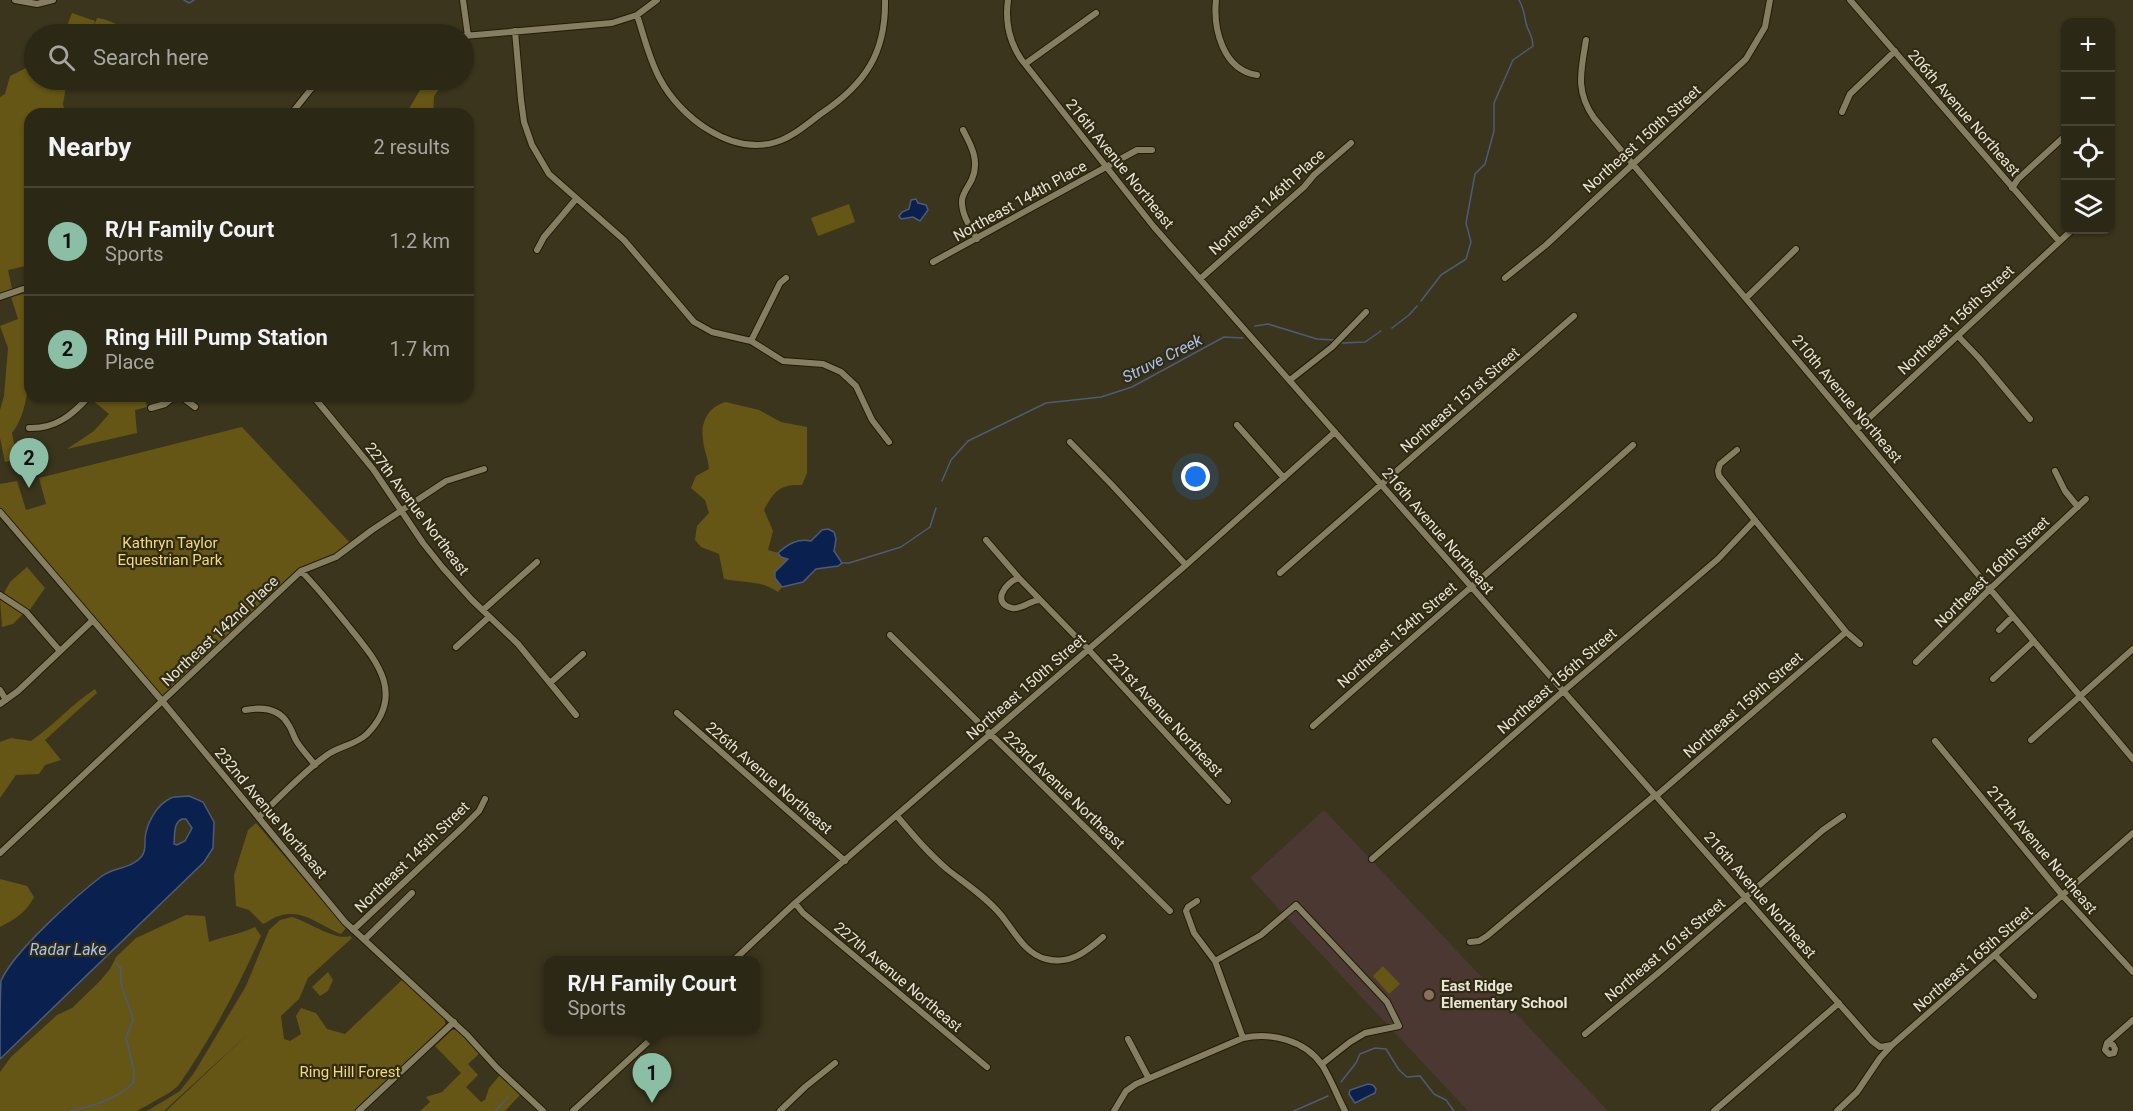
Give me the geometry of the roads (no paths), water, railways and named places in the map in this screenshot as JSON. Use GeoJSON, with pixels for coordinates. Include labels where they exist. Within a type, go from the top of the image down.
{"type":"FeatureCollection","features":[{"type":"Feature","properties":{"kind":"street"},"geometry":{"type":"LineString","coordinates":[[15,0],[36,4],[53,0]]}},
{"type":"Feature","properties":{"kind":"street"},"geometry":{"type":"LineString","coordinates":[[463,0],[465,24]]}},
{"type":"Feature","properties":{"kind":"street"},"geometry":{"type":"LineString","coordinates":[[474,35],[612,23],[637,15],[657,0]]}},
{"type":"Feature","properties":{"kind":"street"},"geometry":{"type":"LineString","coordinates":[[637,15],[654,66],[673,98],[687,113],[702,124],[735,142],[758,145],[783,140],[847,96],[868,70],[876,55],[883,33],[885,0]]}},
{"type":"Feature","properties":{"kind":"street","name":"216th Avenue Northeast"},"geometry":{"type":"LineString","coordinates":[[1008,0],[1009,34],[1017,54],[1154,227],[1839,1003],[1877,1045],[1884,1048],[1892,1045]]}},
{"type":"Feature","properties":{"kind":"street"},"geometry":{"type":"LineString","coordinates":[[1216,0],[1214,15],[1218,36],[1224,50],[1239,69],[1257,75]]}},
{"type":"Feature","properties":{"kind":"street","name":"Northeast 150th Street"},"geometry":{"type":"LineString","coordinates":[[1505,278],[1546,245],[1746,59],[1765,27],[1770,0]]}},
{"type":"Feature","properties":{"kind":"street","name":"206th Avenue Northeast"},"geometry":{"type":"LineString","coordinates":[[1850,0],[2059,241]]}},
{"type":"Feature","properties":{"kind":"street"},"geometry":{"type":"LineString","coordinates":[[1025,64],[1096,13]]}},
{"type":"Feature","properties":{"kind":"street"},"geometry":{"type":"LineString","coordinates":[[515,31],[524,122],[532,145],[549,174],[624,240],[694,322],[712,332],[751,341],[783,361],[812,362],[833,367],[848,376],[862,395],[872,420],[889,442]]}},
{"type":"Feature","properties":{"kind":"street","name":"210th Avenue Northeast"},"geometry":{"type":"LineString","coordinates":[[1586,40],[1581,88],[1586,107],[1605,132],[1633,162],[2133,759]]}},
{"type":"Feature","properties":{"kind":"street"},"geometry":{"type":"LineString","coordinates":[[1842,112],[1850,94],[1895,51]]}},
{"type":"Feature","properties":{"kind":"street"},"geometry":{"type":"LineString","coordinates":[[296,108],[310,90]]}},
{"type":"Feature","properties":{"kind":"street"},"geometry":{"type":"LineString","coordinates":[[963,130],[975,155],[976,167],[973,178],[962,197],[963,210],[976,239]]}},
{"type":"Feature","properties":{"kind":"street"},"geometry":{"type":"LineString","coordinates":[[2012,188],[2018,179],[2061,140]]}},
{"type":"Feature","properties":{"kind":"street","name":"Northeast 146th Place"},"geometry":{"type":"LineString","coordinates":[[1200,279],[1351,143]]}},
{"type":"Feature","properties":{"kind":"street","name":"Northeast 144th Place"},"geometry":{"type":"LineString","coordinates":[[933,262],[1137,150],[1152,150]]}},
{"type":"Feature","properties":{"kind":"street"},"geometry":{"type":"LineString","coordinates":[[537,250],[544,237],[576,199]]}},
{"type":"Feature","properties":{"kind":"street","name":"Northeast 156th Street"},"geometry":{"type":"LineString","coordinates":[[1857,429],[2067,234]]}},
{"type":"Feature","properties":{"kind":"street"},"geometry":{"type":"LineString","coordinates":[[1746,298],[1796,249]]}},
{"type":"Feature","properties":{"kind":"street"},"geometry":{"type":"LineString","coordinates":[[751,341],[780,283],[786,278]]}},
{"type":"Feature","properties":{"kind":"street"},"geometry":{"type":"LineString","coordinates":[[0,297],[24,290]]}},
{"type":"Feature","properties":{"kind":"street"},"geometry":{"type":"LineString","coordinates":[[1290,380],[1332,347],[1366,312]]}},
{"type":"Feature","properties":{"kind":"street","name":"Northeast 151st Street"},"geometry":{"type":"LineString","coordinates":[[1280,573],[1574,316]]}},
{"type":"Feature","properties":{"kind":"street"},"geometry":{"type":"LineString","coordinates":[[1958,336],[2030,418]]}},
{"type":"Feature","properties":{"kind":"street"},"geometry":{"type":"LineString","coordinates":[[29,428],[57,424],[76,411],[84,402]]}},
{"type":"Feature","properties":{"kind":"street"},"geometry":{"type":"LineString","coordinates":[[151,408],[168,402]]}},
{"type":"Feature","properties":{"kind":"street"},"geometry":{"type":"LineString","coordinates":[[188,402],[195,407]]}},
{"type":"Feature","properties":{"kind":"street","name":"227th Avenue Northeast"},"geometry":{"type":"LineString","coordinates":[[319,402],[373,469],[443,568],[518,644],[576,714]]}},
{"type":"Feature","properties":{"kind":"street"},"geometry":{"type":"LineString","coordinates":[[1237,425],[1284,478]]}},
{"type":"Feature","properties":{"kind":"street","name":"Northeast 150th Street"},"geometry":{"type":"LineString","coordinates":[[738,956],[795,903],[1087,648],[1186,565],[1335,432]]}},
{"type":"Feature","properties":{"kind":"street"},"geometry":{"type":"LineString","coordinates":[[1070,442],[1186,565]]}},
{"type":"Feature","properties":{"kind":"street","name":"Northeast 154th Street"},"geometry":{"type":"LineString","coordinates":[[1313,726],[1466,590],[1533,536],[1633,445]]}},
{"type":"Feature","properties":{"kind":"street"},"geometry":{"type":"LineString","coordinates":[[1737,450],[1720,464],[1719,476],[1819,596],[1845,632],[1860,644]]}},
{"type":"Feature","properties":{"kind":"street","name":"Northeast 142nd Place"},"geometry":{"type":"LineString","coordinates":[[0,853],[301,571],[336,557],[400,510],[446,481],[484,469]]}},
{"type":"Feature","properties":{"kind":"street"},"geometry":{"type":"LineString","coordinates":[[2055,471],[2065,491],[2078,507]]}},
{"type":"Feature","properties":{"kind":"street","name":"Northeast 160th Street"},"geometry":{"type":"LineString","coordinates":[[1916,662],[2086,499]]}},
{"type":"Feature","properties":{"kind":"street","name":"232nd Avenue Northeast"},"geometry":{"type":"LineString","coordinates":[[0,512],[163,702],[353,930],[454,1022],[497,1068],[543,1111]]}},
{"type":"Feature","properties":{"kind":"street","name":"Northeast 156th Street"},"geometry":{"type":"LineString","coordinates":[[1372,859],[1718,559],[1755,520]]}},
{"type":"Feature","properties":{"kind":"street","name":"221st Avenue Northeast"},"geometry":{"type":"LineString","coordinates":[[986,540],[1228,801]]}},
{"type":"Feature","properties":{"kind":"street"},"geometry":{"type":"LineString","coordinates":[[483,610],[537,562]]}},
{"type":"Feature","properties":{"kind":"street"},"geometry":{"type":"LineString","coordinates":[[259,817],[315,765],[336,749],[365,736],[383,709],[384,681],[381,668],[301,571]]}},
{"type":"Feature","properties":{"kind":"street"},"geometry":{"type":"LineString","coordinates":[[1019,578],[1004,587],[1001,594],[1002,600],[1013,608],[1020,608],[1033,600],[1040,600]]}},
{"type":"Feature","properties":{"kind":"street"},"geometry":{"type":"LineString","coordinates":[[0,595],[26,612],[60,651]]}},
{"type":"Feature","properties":{"kind":"street"},"geometry":{"type":"LineString","coordinates":[[456,647],[489,617]]}},
{"type":"Feature","properties":{"kind":"street"},"geometry":{"type":"LineString","coordinates":[[1999,630],[2012,617]]}},
{"type":"Feature","properties":{"kind":"street"},"geometry":{"type":"LineString","coordinates":[[0,690],[3,702],[92,621]]}},
{"type":"Feature","properties":{"kind":"street","name":"Northeast 159th Street"},"geometry":{"type":"LineString","coordinates":[[1470,942],[1479,941],[1487,936],[1656,795],[1845,632]]}},
{"type":"Feature","properties":{"kind":"street","name":"223rd Avenue Northeast"},"geometry":{"type":"LineString","coordinates":[[890,635],[1117,857],[1170,912]]}},
{"type":"Feature","properties":{"kind":"street"},"geometry":{"type":"LineString","coordinates":[[1993,679],[2034,641]]}},
{"type":"Feature","properties":{"kind":"street"},"geometry":{"type":"LineString","coordinates":[[2031,740],[2133,649]]}},
{"type":"Feature","properties":{"kind":"street"},"geometry":{"type":"LineString","coordinates":[[550,682],[583,654]]}},
{"type":"Feature","properties":{"kind":"street"},"geometry":{"type":"LineString","coordinates":[[245,710],[268,709],[280,715],[288,723],[297,742],[315,765]]}},
{"type":"Feature","properties":{"kind":"street","name":"226th Avenue Northeast"},"geometry":{"type":"LineString","coordinates":[[677,713],[845,861]]}},
{"type":"Feature","properties":{"kind":"street","name":"212th Avenue Northeast"},"geometry":{"type":"LineString","coordinates":[[1935,741],[2063,896],[2133,972]]}},
{"type":"Feature","properties":{"kind":"street","name":"Northeast 145th Street"},"geometry":{"type":"LineString","coordinates":[[353,930],[463,827],[479,811],[485,799]]}},
{"type":"Feature","properties":{"kind":"street"},"geometry":{"type":"LineString","coordinates":[[897,816],[940,862],[996,910],[1028,950],[1035,955],[1056,961],[1068,960],[1082,954],[1103,937]]}},
{"type":"Feature","properties":{"kind":"street","name":"Northeast 161st Street"},"geometry":{"type":"LineString","coordinates":[[1586,1034],[1823,830],[1843,816]]}},
{"type":"Feature","properties":{"kind":"street","name":"Northeast 165th Street"},"geometry":{"type":"LineString","coordinates":[[1837,1111],[1857,1092],[1880,1058],[1892,1045],[2133,833]]}},
{"type":"Feature","properties":{"kind":"street"},"geometry":{"type":"LineString","coordinates":[[364,940],[412,893]]}},
{"type":"Feature","properties":{"kind":"street"},"geometry":{"type":"LineString","coordinates":[[1197,901],[1188,907],[1186,911],[1188,919],[1194,933],[1215,961],[1243,1038]]}},
{"type":"Feature","properties":{"kind":"street","name":"227th Avenue Northeast"},"geometry":{"type":"LineString","coordinates":[[795,903],[803,913],[987,1067]]}},
{"type":"Feature","properties":{"kind":"street"},"geometry":{"type":"LineString","coordinates":[[1215,961],[1261,935],[1296,905],[1387,1002],[1399,1026],[1365,1033],[1322,1064]]}},
{"type":"Feature","properties":{"kind":"street"},"geometry":{"type":"LineString","coordinates":[[1995,955],[2034,996]]}},
{"type":"Feature","properties":{"kind":"street"},"geometry":{"type":"LineString","coordinates":[[1714,1111],[1839,1003]]}},
{"type":"Feature","properties":{"kind":"street"},"geometry":{"type":"LineString","coordinates":[[2107,1043],[2133,1020]]}},
{"type":"Feature","properties":{"kind":"street"},"geometry":{"type":"LineString","coordinates":[[359,1111],[454,1022]]}},
{"type":"Feature","properties":{"kind":"street"},"geometry":{"type":"LineString","coordinates":[[573,1111],[656,1034]]}},
{"type":"Feature","properties":{"kind":"street"},"geometry":{"type":"LineString","coordinates":[[1114,1111],[1126,1091],[1136,1083],[1243,1038],[1264,1035],[1286,1039],[1308,1052],[1322,1064],[1345,1111]]}},
{"type":"Feature","properties":{"kind":"street"},"geometry":{"type":"LineString","coordinates":[[1128,1039],[1148,1077]]}},
{"type":"Feature","properties":{"kind":"street"},"geometry":{"type":"LineString","coordinates":[[780,1111],[805,1086],[835,1063]]}},
{"type":"Feature","properties":{"kind":"water"},"geometry":{"type":"Polygon","coordinates":[[[916,199],[918,203],[926,205],[928,210],[920,221],[913,217],[901,219],[899,216],[909,209],[911,200],[916,199]]]}},
{"type":"Feature","properties":{"kind":"water"},"geometry":{"type":"Polygon","coordinates":[[[828,529],[834,532],[836,539],[834,551],[842,563],[838,566],[816,569],[803,582],[782,587],[775,578],[775,572],[788,559],[781,557],[778,553],[793,542],[811,541],[822,530],[828,529]]]}},
{"type":"Feature","properties":{"kind":"water","name":"Radar Lake"},"geometry":{"type":"Polygon","coordinates":[[[189,796],[203,802],[214,822],[213,848],[204,862],[0,1059],[1,981],[18,955],[46,925],[102,876],[128,866],[142,856],[148,827],[153,815],[161,805],[171,798],[189,796]],[[186,819],[177,823],[174,844],[185,841],[192,828],[186,819]]]}},
{"type":"Feature","properties":{"kind":"water"},"geometry":{"type":"Polygon","coordinates":[[[1368,1084],[1373,1085],[1376,1089],[1375,1093],[1355,1103],[1349,1094],[1350,1090],[1368,1084]]]}},
{"type":"Feature","properties":{"kind":"waterway"},"geometry":{"type":"LineString","coordinates":[[184,0],[189,3],[194,0]]}},
{"type":"Feature","properties":{"kind":"waterway","name":"Struve Creek"},"geometry":{"type":"LineString","coordinates":[[1421,301],[1441,275],[1466,259],[1471,242],[1466,223],[1475,174],[1485,164],[1494,131],[1494,103],[1513,60],[1533,46],[1519,0]]}},
{"type":"Feature","properties":{"kind":"waterway","name":"Struve Creek"},"geometry":{"type":"LineString","coordinates":[[1392,328],[1417,306]]}},
{"type":"Feature","properties":{"kind":"waterway","name":"Struve Creek"},"geometry":{"type":"LineString","coordinates":[[1255,326],[1268,324],[1317,339],[1334,340]]}},
{"type":"Feature","properties":{"kind":"waterway","name":"Struve Creek"},"geometry":{"type":"LineString","coordinates":[[1342,343],[1365,342],[1381,331]]}},
{"type":"Feature","properties":{"kind":"waterway","name":"Struve Creek"},"geometry":{"type":"LineString","coordinates":[[942,481],[951,460],[968,441],[1046,403],[1101,397],[1132,387],[1224,337],[1243,338]]}},
{"type":"Feature","properties":{"kind":"waterway","name":"Struve Creek"},"geometry":{"type":"LineString","coordinates":[[842,563],[849,563],[901,547],[930,527],[936,508]]}},
{"type":"Feature","properties":{"kind":"waterway"},"geometry":{"type":"LineString","coordinates":[[71,1111],[113,1097],[134,1082],[134,1070],[126,1038],[133,1020],[122,988],[121,968],[116,963]]}},
{"type":"Feature","properties":{"kind":"waterway"},"geometry":{"type":"LineString","coordinates":[[1341,1082],[1360,1054],[1375,1048],[1386,1049],[1399,1070],[1407,1077],[1420,1076],[1434,1094],[1446,1100],[1454,1111]]}},
{"type":"Feature","properties":{"kind":"waterway"},"geometry":{"type":"LineString","coordinates":[[1294,1111],[1328,1096]]}},
{"type":"Feature","properties":{"kind":"waterway"},"geometry":{"type":"LineString","coordinates":[[495,1111],[508,1097]]}},
{"type":"Feature","properties":{"kind":"place","name":"Ring Hill Pump Station"},"geometry":{"type":"Point","coordinates":[29,488]}},
{"type":"Feature","properties":{"kind":"place","name":"East Ridge Elementary School"},"geometry":{"type":"Point","coordinates":[1429,995]}},
{"type":"Feature","properties":{"kind":"place","name":"R/H Family Court"},"geometry":{"type":"Point","coordinates":[652,1103]}},
{"type":"Feature","properties":{"kind":"park label","name":"Kathryn Taylor Equestrian Park"},"geometry":{"type":"Point","coordinates":[170,552]}},
{"type":"Feature","properties":{"kind":"park label","name":"Ring Hill Forest"},"geometry":{"type":"Point","coordinates":[350,1072]}}]}
